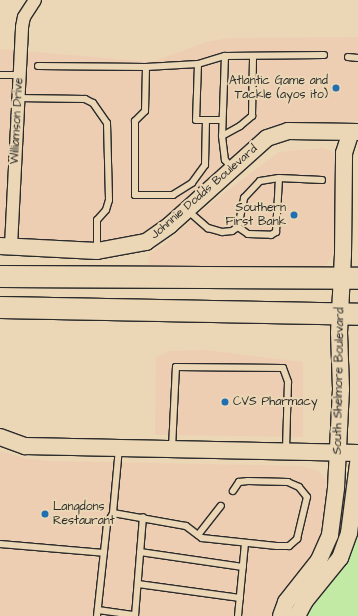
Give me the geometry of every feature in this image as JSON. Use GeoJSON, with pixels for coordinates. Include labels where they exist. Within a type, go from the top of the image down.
{"type":"FeatureCollection","features":[{"type":"Feature","properties":{"kind":"highway"},"geometry":{"type":"LineString","coordinates":[[0,276],[350,278]]}},
{"type":"Feature","properties":{"kind":"highway"},"geometry":{"type":"LineString","coordinates":[[0,307],[349,314]]}},
{"type":"Feature","properties":{"kind":"street","name":"Williamson Drive"},"geometry":{"type":"LineString","coordinates":[[5,246],[24,17],[35,0]]}},
{"type":"Feature","properties":{"kind":"street","name":"Johnnie Dodds Boulevard"},"geometry":{"type":"LineString","coordinates":[[5,246],[97,251],[146,242],[233,169],[267,138],[288,131],[356,137]]}},
{"type":"Feature","properties":{"kind":"street","name":"South Shelmore Boulevard"},"geometry":{"type":"LineString","coordinates":[[281,616],[286,602],[319,560],[330,535],[338,454],[341,388],[349,314],[350,278],[344,153],[356,137]]}},
{"type":"Feature","properties":{"kind":"street"},"geometry":{"type":"LineString","coordinates":[[0,437],[25,446],[338,454],[358,453]]}},
{"type":"Feature","properties":{"kind":"street"},"geometry":{"type":"LineString","coordinates":[[297,616],[305,601],[340,558],[348,533],[358,464]]}},
{"type":"Feature","properties":{"kind":"lane"},"geometry":{"type":"LineString","coordinates":[[38,66],[146,67],[198,64],[225,56],[324,55]]}},
{"type":"Feature","properties":{"kind":"lane"},"geometry":{"type":"LineString","coordinates":[[225,56],[222,136],[225,160],[233,169]]}},
{"type":"Feature","properties":{"kind":"lane"},"geometry":{"type":"LineString","coordinates":[[222,136],[240,126],[252,116],[253,56]]}},
{"type":"Feature","properties":{"kind":"lane"},"geometry":{"type":"LineString","coordinates":[[348,58],[358,58]]}},
{"type":"Feature","properties":{"kind":"lane"},"geometry":{"type":"LineString","coordinates":[[198,64],[196,120],[222,120]]}},
{"type":"Feature","properties":{"kind":"lane"},"geometry":{"type":"LineString","coordinates":[[146,67],[145,111],[135,120],[135,195],[173,195],[192,183],[205,165],[206,120]]}},
{"type":"Feature","properties":{"kind":"lane"},"geometry":{"type":"LineString","coordinates":[[0,75],[19,75]]}},
{"type":"Feature","properties":{"kind":"lane"},"geometry":{"type":"LineString","coordinates":[[17,98],[85,98],[93,103],[107,122],[109,200],[106,210],[97,220],[97,251]]}},
{"type":"Feature","properties":{"kind":"lane"},"geometry":{"type":"LineString","coordinates":[[238,227],[242,203],[249,192],[260,181],[279,178],[322,180]]}},
{"type":"Feature","properties":{"kind":"lane"},"geometry":{"type":"LineString","coordinates":[[238,227],[248,234],[276,232],[279,178]]}},
{"type":"Feature","properties":{"kind":"lane"},"geometry":{"type":"LineString","coordinates":[[186,209],[208,228],[222,232],[238,227]]}},
{"type":"Feature","properties":{"kind":"lane"},"geometry":{"type":"LineString","coordinates":[[172,450],[176,367],[283,368],[288,382],[286,452]]}},
{"type":"Feature","properties":{"kind":"lane"},"geometry":{"type":"LineString","coordinates":[[119,448],[113,513],[107,524],[97,613],[135,615],[143,517]]}},
{"type":"Feature","properties":{"kind":"lane"},"geometry":{"type":"LineString","coordinates":[[113,513],[143,517],[186,526],[202,538],[277,546],[289,546],[297,540],[306,497],[299,487],[288,482],[248,481],[240,482],[232,491]]}},
{"type":"Feature","properties":{"kind":"lane"},"geometry":{"type":"LineString","coordinates":[[198,535],[221,506]]}},
{"type":"Feature","properties":{"kind":"lane"},"geometry":{"type":"LineString","coordinates":[[238,616],[245,543]]}},
{"type":"Feature","properties":{"kind":"lane"},"geometry":{"type":"LineString","coordinates":[[0,544],[104,553]]}},
{"type":"Feature","properties":{"kind":"lane"},"geometry":{"type":"LineString","coordinates":[[140,552],[242,567]]}},
{"type":"Feature","properties":{"kind":"lane"},"geometry":{"type":"LineString","coordinates":[[138,584],[240,598]]}},
{"type":"Feature","properties":{"kind":"shaded area"},"geometry":{"type":"Polygon","coordinates":[[[358,37],[358,121],[304,123],[276,130],[178,210],[132,243],[0,244],[0,49],[152,62],[206,42],[229,38],[358,37]]]}},
{"type":"Feature","properties":{"kind":"shaded area"},"geometry":{"type":"Polygon","coordinates":[[[323,148],[333,152],[339,163],[334,253],[326,265],[320,268],[148,267],[150,253],[164,245],[206,207],[279,152],[323,148]]]}},
{"type":"Feature","properties":{"kind":"shaded area"},"geometry":{"type":"Polygon","coordinates":[[[206,350],[303,362],[303,437],[155,435],[156,357],[170,351],[206,350]]]}},
{"type":"Feature","properties":{"kind":"shaded area"},"geometry":{"type":"Polygon","coordinates":[[[0,451],[24,458],[47,461],[301,466],[319,471],[328,483],[327,521],[319,544],[280,599],[274,616],[0,616],[0,451]]]}},
{"type":"Feature","properties":{"kind":"green space"},"geometry":{"type":"Polygon","coordinates":[[[358,528],[358,616],[303,616],[341,568],[355,542],[358,528]]]}},
{"type":"Feature","properties":{"kind":"place","name":"Atlantic Game and Tackle (ayos ito)"},"geometry":{"type":"Point","coordinates":[336,88]}},
{"type":"Feature","properties":{"kind":"place","name":"Southern First Bank"},"geometry":{"type":"Point","coordinates":[294,215]}},
{"type":"Feature","properties":{"kind":"place","name":"CVS Pharmacy"},"geometry":{"type":"Point","coordinates":[225,402]}},
{"type":"Feature","properties":{"kind":"place","name":"Langdons Restaurant"},"geometry":{"type":"Point","coordinates":[45,514]}}]}
